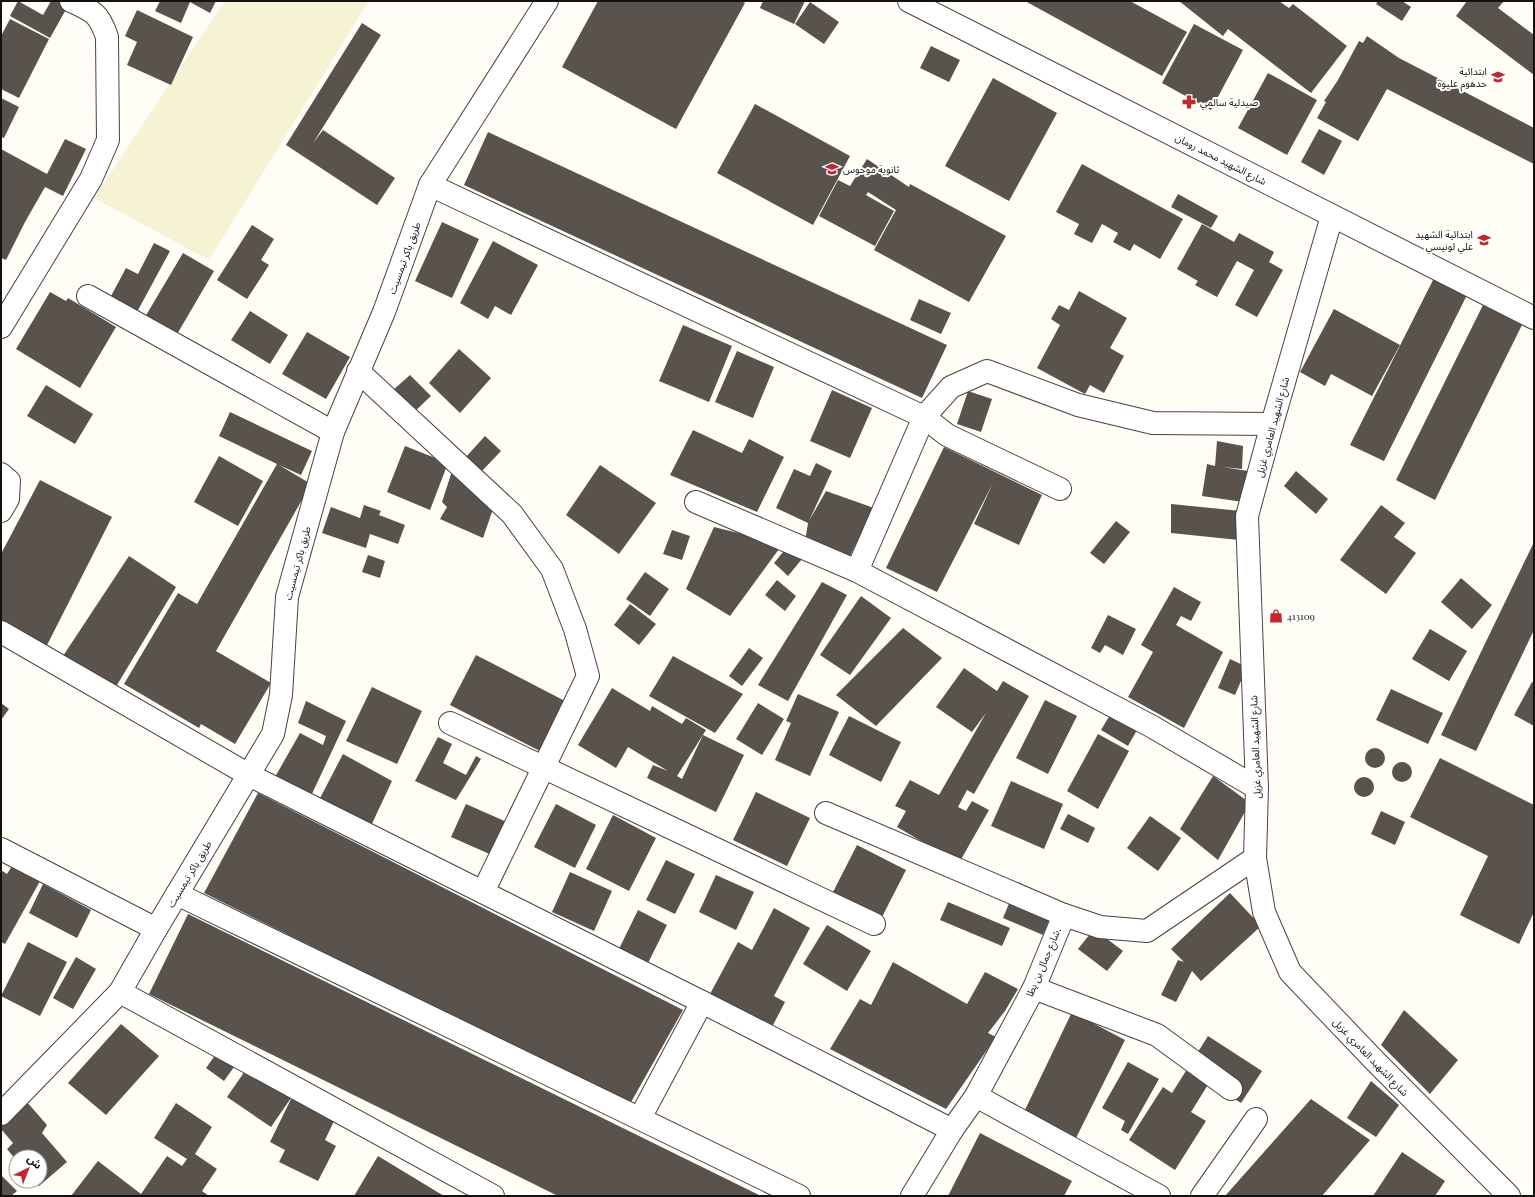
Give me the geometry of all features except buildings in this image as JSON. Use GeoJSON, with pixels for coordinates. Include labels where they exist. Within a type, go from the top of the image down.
{"type":"FeatureCollection","features":[{"type":"Feature","properties":{"kind":"street"},"geometry":{"type":"LineString","coordinates":[[1,327],[91,179],[108,140],[107,37],[102,22],[91,10],[71,1]]}},
{"type":"Feature","properties":{"kind":"street","name":"طريق باكر تيمسيت"},"geometry":{"type":"LineString","coordinates":[[1,1114],[120,992],[273,734],[281,695],[287,597],[333,432],[384,312],[430,185],[547,1]]}},
{"type":"Feature","properties":{"kind":"street","name":"شارع الشهيد محمد رومان"},"geometry":{"type":"LineString","coordinates":[[917,3],[1534,318]]}},
{"type":"Feature","properties":{"kind":"street"},"geometry":{"type":"LineString","coordinates":[[430,185],[924,417],[946,435],[1060,489]]}},
{"type":"Feature","properties":{"kind":"street","name":"شارع الشهيد العامري غزيل"},"geometry":{"type":"LineString","coordinates":[[1332,216],[1247,516],[1257,788],[1255,858],[1264,912],[1290,972],[1374,1060],[1509,1196]]}},
{"type":"Feature","properties":{"kind":"street"},"geometry":{"type":"LineString","coordinates":[[88,296],[333,432]]}},
{"type":"Feature","properties":{"kind":"street"},"geometry":{"type":"LineString","coordinates":[[358,371],[512,514],[552,569],[575,630],[588,676],[545,768],[483,892]]}},
{"type":"Feature","properties":{"kind":"street"},"geometry":{"type":"LineString","coordinates":[[857,571],[924,417],[951,387],[987,371],[1078,405],[1153,423],[1272,424]]}},
{"type":"Feature","properties":{"kind":"street"},"geometry":{"type":"LineString","coordinates":[[1,474],[9,481],[8,499],[1,511]]}},
{"type":"Feature","properties":{"kind":"street"},"geometry":{"type":"LineString","coordinates":[[696,502],[857,571],[1151,726],[1257,788]]}},
{"type":"Feature","properties":{"kind":"street"},"geometry":{"type":"LineString","coordinates":[[1,632],[249,775],[702,1002],[952,1130]]}},
{"type":"Feature","properties":{"kind":"street"},"geometry":{"type":"LineString","coordinates":[[450,722],[874,924]]}},
{"type":"Feature","properties":{"kind":"street"},"geometry":{"type":"LineString","coordinates":[[826,813],[1064,914]]}},
{"type":"Feature","properties":{"kind":"street"},"geometry":{"type":"LineString","coordinates":[[1,849],[156,929]]}},
{"type":"Feature","properties":{"kind":"street","name":"شارع جمال بن يطا."},"geometry":{"type":"LineString","coordinates":[[912,1196],[952,1130],[976,1096],[1034,988],[1064,914],[1100,927],[1147,931],[1255,858]]}},
{"type":"Feature","properties":{"kind":"street"},"geometry":{"type":"LineString","coordinates":[[177,894],[799,1196]]}},
{"type":"Feature","properties":{"kind":"street"},"geometry":{"type":"LineString","coordinates":[[1034,988],[1157,1035],[1231,1089]]}},
{"type":"Feature","properties":{"kind":"street"},"geometry":{"type":"LineString","coordinates":[[120,992],[493,1196]]}},
{"type":"Feature","properties":{"kind":"street"},"geometry":{"type":"LineString","coordinates":[[640,1118],[702,1002]]}},
{"type":"Feature","properties":{"kind":"street"},"geometry":{"type":"LineString","coordinates":[[976,1096],[1159,1196]]}},
{"type":"Feature","properties":{"kind":"street"},"geometry":{"type":"LineString","coordinates":[[1202,1196],[1256,1118]]}},
{"type":"Feature","properties":{"kind":"shaded area"},"geometry":{"type":"Polygon","coordinates":[[[225,1],[369,1],[209,260],[94,198],[225,1]]]}},
{"type":"Feature","properties":{"kind":"place","name":"ابتدائية حدهوم عليوة"},"geometry":{"type":"Point","coordinates":[1498,77]}},
{"type":"Feature","properties":{"kind":"place","name":"صيدلية سالمي"},"geometry":{"type":"Point","coordinates":[1189,102]}},
{"type":"Feature","properties":{"kind":"place","name":"ثانوية موحوس"},"geometry":{"type":"Point","coordinates":[832,169]}},
{"type":"Feature","properties":{"kind":"place","name":"ابتدائية الشهيد علي لونيسي"},"geometry":{"type":"Point","coordinates":[1484,240]}},
{"type":"Feature","properties":{"kind":"place","name":"413109"},"geometry":{"type":"Point","coordinates":[1276,616]}}]}
